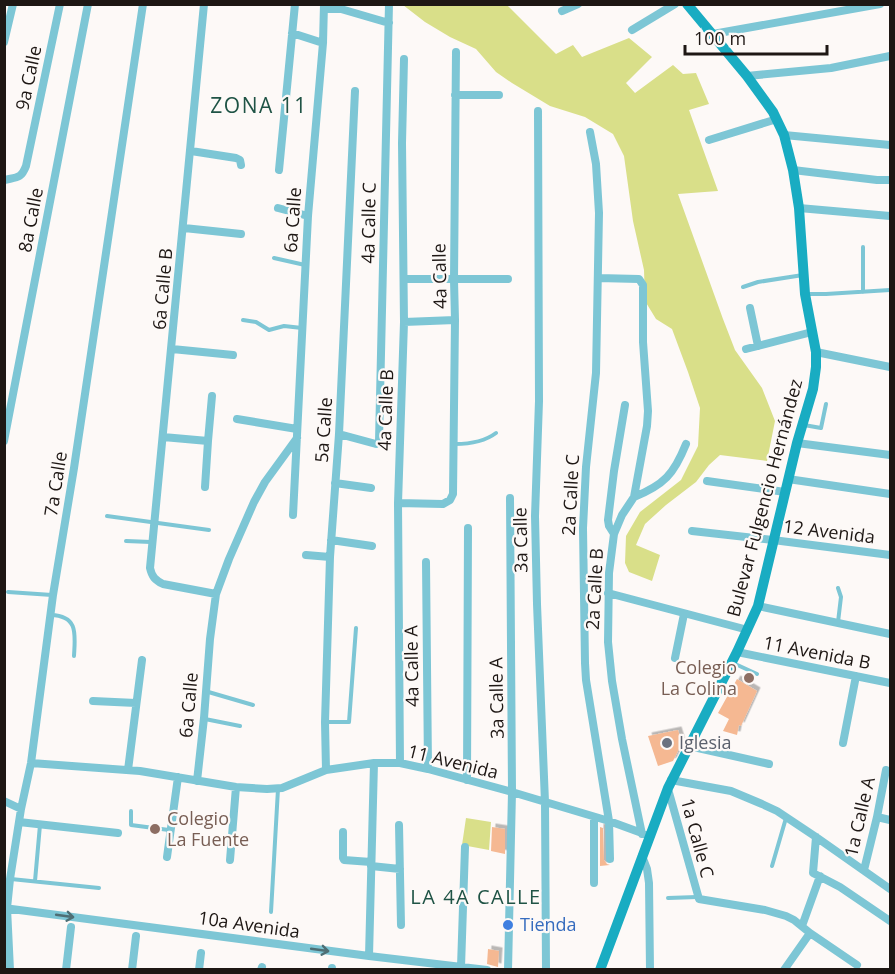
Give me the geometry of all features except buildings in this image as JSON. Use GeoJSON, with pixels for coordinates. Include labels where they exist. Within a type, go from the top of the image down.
{"type":"FeatureCollection","features":[{"type":"Feature","properties":{"kind":"street"},"geometry":{"type":"LineString","coordinates":[[4,42],[13,4]]}},
{"type":"Feature","properties":{"kind":"street","name":"9a Calle"},"geometry":{"type":"LineString","coordinates":[[4,180],[20,176],[26,166],[60,4]]}},
{"type":"Feature","properties":{"kind":"street","name":"8a Calle"},"geometry":{"type":"LineString","coordinates":[[4,441],[88,4]]}},
{"type":"Feature","properties":{"kind":"street","name":"7a Calle"},"geometry":{"type":"LineString","coordinates":[[10,969],[6,908],[21,809],[31,764],[50,615],[143,4]]}},
{"type":"Feature","properties":{"kind":"street","name":"6a Calle B"},"geometry":{"type":"LineString","coordinates":[[204,4],[150,568],[152,576],[163,585],[216,594]]}},
{"type":"Feature","properties":{"kind":"street"},"geometry":{"type":"LineString","coordinates":[[279,171],[295,4]]}},
{"type":"Feature","properties":{"kind":"street","name":"4a Calle C"},"geometry":{"type":"LineString","coordinates":[[339,435],[376,444],[380,441],[389,4]]}},
{"type":"Feature","properties":{"kind":"street"},"geometry":{"type":"LineString","coordinates":[[562,11],[578,4]]}},
{"type":"Feature","properties":{"kind":"street"},"geometry":{"type":"LineString","coordinates":[[632,30],[675,4]]}},
{"type":"Feature","properties":{"kind":"street","name":"Bulevar Fulgencio Hernández"},"geometry":{"type":"LineString","coordinates":[[600,969],[642,856],[646,835],[758,606],[797,443],[813,389],[816,367],[816,352],[805,294],[799,208],[784,135],[777,119],[747,76],[687,4]]}},
{"type":"Feature","properties":{"kind":"street"},"geometry":{"type":"LineString","coordinates":[[713,34],[880,4]]}},
{"type":"Feature","properties":{"kind":"street"},"geometry":{"type":"LineString","coordinates":[[324,7],[341,7],[389,23]]}},
{"type":"Feature","properties":{"kind":"street","name":"6a Calle"},"geometry":{"type":"LineString","coordinates":[[293,515],[304,265],[324,7]]}},
{"type":"Feature","properties":{"kind":"street"},"geometry":{"type":"LineString","coordinates":[[292,33],[323,43]]}},
{"type":"Feature","properties":{"kind":"street","name":"4a Calle"},"geometry":{"type":"LineString","coordinates":[[398,503],[443,504],[450,500],[453,494],[456,52]]}},
{"type":"Feature","properties":{"kind":"street"},"geometry":{"type":"LineString","coordinates":[[747,76],[831,68],[891,56]]}},
{"type":"Feature","properties":{"kind":"street","name":"4a Calle B"},"geometry":{"type":"LineString","coordinates":[[400,763],[398,503],[404,322],[402,144],[404,58]]}},
{"type":"Feature","properties":{"kind":"street","name":"5a Calle"},"geometry":{"type":"LineString","coordinates":[[326,770],[325,722],[330,557],[339,435],[355,91]]}},
{"type":"Feature","properties":{"kind":"street"},"geometry":{"type":"LineString","coordinates":[[455,95],[499,95]]}},
{"type":"Feature","properties":{"kind":"street","name":"3a Calle"},"geometry":{"type":"LineString","coordinates":[[538,111],[539,377],[536,516],[545,802],[546,969]]}},
{"type":"Feature","properties":{"kind":"street"},"geometry":{"type":"LineString","coordinates":[[709,140],[777,119]]}},
{"type":"Feature","properties":{"kind":"street","name":"2a Calle C"},"geometry":{"type":"LineString","coordinates":[[590,132],[596,164],[599,213],[596,373],[586,467],[583,528],[585,663],[609,821],[610,859]]}},
{"type":"Feature","properties":{"kind":"street"},"geometry":{"type":"LineString","coordinates":[[784,135],[890,145],[891,135]]}},
{"type":"Feature","properties":{"kind":"street"},"geometry":{"type":"LineString","coordinates":[[191,151],[236,158],[240,160],[241,165]]}},
{"type":"Feature","properties":{"kind":"street"},"geometry":{"type":"LineString","coordinates":[[793,170],[891,180]]}},
{"type":"Feature","properties":{"kind":"street"},"geometry":{"type":"LineString","coordinates":[[278,208],[308,216]]}},
{"type":"Feature","properties":{"kind":"street"},"geometry":{"type":"LineString","coordinates":[[799,208],[891,216]]}},
{"type":"Feature","properties":{"kind":"street"},"geometry":{"type":"LineString","coordinates":[[183,228],[241,234]]}},
{"type":"Feature","properties":{"kind":"street","name":"2a Calle B"},"geometry":{"type":"LineString","coordinates":[[598,278],[639,279],[643,285],[643,342],[648,411],[634,497],[622,515],[614,534],[609,573],[608,642],[622,739],[646,835]]}},
{"type":"Feature","properties":{"kind":"street"},"geometry":{"type":"LineString","coordinates":[[404,279],[508,279]]}},
{"type":"Feature","properties":{"kind":"street"},"geometry":{"type":"LineString","coordinates":[[750,308],[758,346]]}},
{"type":"Feature","properties":{"kind":"street"},"geometry":{"type":"LineString","coordinates":[[404,322],[455,320]]}},
{"type":"Feature","properties":{"kind":"street"},"geometry":{"type":"LineString","coordinates":[[746,350],[812,332]]}},
{"type":"Feature","properties":{"kind":"street"},"geometry":{"type":"LineString","coordinates":[[172,349],[233,355]]}},
{"type":"Feature","properties":{"kind":"street"},"geometry":{"type":"LineString","coordinates":[[816,352],[891,367]]}},
{"type":"Feature","properties":{"kind":"street"},"geometry":{"type":"LineString","coordinates":[[205,487],[212,396]]}},
{"type":"Feature","properties":{"kind":"street"},"geometry":{"type":"LineString","coordinates":[[614,534],[608,520],[625,405]]}},
{"type":"Feature","properties":{"kind":"street"},"geometry":{"type":"LineString","coordinates":[[237,419],[297,434]]}},
{"type":"Feature","properties":{"kind":"street","name":"6a Calle"},"geometry":{"type":"LineString","coordinates":[[197,780],[216,594],[228,559],[254,502],[297,434]]}},
{"type":"Feature","properties":{"kind":"street"},"geometry":{"type":"LineString","coordinates":[[163,437],[208,441]]}},
{"type":"Feature","properties":{"kind":"street"},"geometry":{"type":"LineString","coordinates":[[797,443],[891,456]]}},
{"type":"Feature","properties":{"kind":"street"},"geometry":{"type":"LineString","coordinates":[[634,497],[652,489],[666,478],[678,464],[686,444]]}},
{"type":"Feature","properties":{"kind":"street"},"geometry":{"type":"LineString","coordinates":[[788,479],[891,494]]}},
{"type":"Feature","properties":{"kind":"street"},"geometry":{"type":"LineString","coordinates":[[707,481],[785,492]]}},
{"type":"Feature","properties":{"kind":"street"},"geometry":{"type":"LineString","coordinates":[[336,483],[371,488]]}},
{"type":"Feature","properties":{"kind":"street","name":"3a Calle A"},"geometry":{"type":"LineString","coordinates":[[508,969],[512,792],[510,498]]}},
{"type":"Feature","properties":{"kind":"street"},"geometry":{"type":"LineString","coordinates":[[467,780],[468,528]]}},
{"type":"Feature","properties":{"kind":"street","name":"12 Avenida"},"geometry":{"type":"LineString","coordinates":[[692,531],[891,555]]}},
{"type":"Feature","properties":{"kind":"street"},"geometry":{"type":"LineString","coordinates":[[331,540],[372,546]]}},
{"type":"Feature","properties":{"kind":"street"},"geometry":{"type":"LineString","coordinates":[[306,555],[330,557]]}},
{"type":"Feature","properties":{"kind":"street","name":"4a Calle A"},"geometry":{"type":"LineString","coordinates":[[426,562],[428,769]]}},
{"type":"Feature","properties":{"kind":"street"},"geometry":{"type":"LineString","coordinates":[[608,592],[748,630]]}},
{"type":"Feature","properties":{"kind":"street"},"geometry":{"type":"LineString","coordinates":[[758,606],[891,634]]}},
{"type":"Feature","properties":{"kind":"street"},"geometry":{"type":"LineString","coordinates":[[675,658],[684,614]]}},
{"type":"Feature","properties":{"kind":"street","name":"11 Avenida B"},"geometry":{"type":"LineString","coordinates":[[735,657],[891,683]]}},
{"type":"Feature","properties":{"kind":"street"},"geometry":{"type":"LineString","coordinates":[[128,770],[142,660]]}},
{"type":"Feature","properties":{"kind":"street"},"geometry":{"type":"LineString","coordinates":[[843,743],[856,676]]}},
{"type":"Feature","properties":{"kind":"street"},"geometry":{"type":"LineString","coordinates":[[93,701],[136,703]]}},
{"type":"Feature","properties":{"kind":"street"},"geometry":{"type":"LineString","coordinates":[[689,746],[769,764]]}},
{"type":"Feature","properties":{"kind":"street"},"geometry":{"type":"LineString","coordinates":[[369,956],[374,763]]}},
{"type":"Feature","properties":{"kind":"street","name":"11 Avenida"},"geometry":{"type":"LineString","coordinates":[[31,764],[128,770],[236,787],[278,789],[326,770],[374,763],[400,763],[512,792],[609,821],[646,835]]}},
{"type":"Feature","properties":{"kind":"street","name":"1a Calle A"},"geometry":{"type":"LineString","coordinates":[[864,870],[886,770]]}},
{"type":"Feature","properties":{"kind":"street"},"geometry":{"type":"LineString","coordinates":[[168,857],[178,777]]}},
{"type":"Feature","properties":{"kind":"street"},"geometry":{"type":"LineString","coordinates":[[669,784],[718,788],[738,793],[762,804],[786,817],[891,889]]}},
{"type":"Feature","properties":{"kind":"street","name":"1a Calle C"},"geometry":{"type":"LineString","coordinates":[[669,784],[698,897]]}},
{"type":"Feature","properties":{"kind":"street"},"geometry":{"type":"LineString","coordinates":[[230,860],[236,787]]}},
{"type":"Feature","properties":{"kind":"street"},"geometry":{"type":"LineString","coordinates":[[4,801],[21,809]]}},
{"type":"Feature","properties":{"kind":"street"},"geometry":{"type":"LineString","coordinates":[[594,817],[594,883]]}},
{"type":"Feature","properties":{"kind":"street"},"geometry":{"type":"LineString","coordinates":[[877,817],[891,820]]}},
{"type":"Feature","properties":{"kind":"street"},"geometry":{"type":"LineString","coordinates":[[19,822],[118,833]]}},
{"type":"Feature","properties":{"kind":"street"},"geometry":{"type":"LineString","coordinates":[[399,825],[401,924]]}},
{"type":"Feature","properties":{"kind":"street"},"geometry":{"type":"LineString","coordinates":[[343,832],[344,860],[400,868]]}},
{"type":"Feature","properties":{"kind":"street"},"geometry":{"type":"LineString","coordinates":[[816,837],[812,871],[891,921]]}},
{"type":"Feature","properties":{"kind":"street"},"geometry":{"type":"LineString","coordinates":[[461,967],[465,847]]}},
{"type":"Feature","properties":{"kind":"street"},"geometry":{"type":"LineString","coordinates":[[642,856],[647,869],[648,883],[650,969]]}},
{"type":"Feature","properties":{"kind":"street"},"geometry":{"type":"LineString","coordinates":[[802,926],[820,876]]}},
{"type":"Feature","properties":{"kind":"street"},"geometry":{"type":"LineString","coordinates":[[698,897],[700,900],[776,913],[790,918],[857,964]]}},
{"type":"Feature","properties":{"kind":"street","name":"10a Avenida"},"geometry":{"type":"LineString","coordinates":[[6,908],[369,956],[487,969]]}},
{"type":"Feature","properties":{"kind":"street"},"geometry":{"type":"LineString","coordinates":[[66,969],[71,927]]}},
{"type":"Feature","properties":{"kind":"street"},"geometry":{"type":"LineString","coordinates":[[784,969],[810,933]]}},
{"type":"Feature","properties":{"kind":"street"},"geometry":{"type":"LineString","coordinates":[[132,969],[136,936]]}},
{"type":"Feature","properties":{"kind":"street"},"geometry":{"type":"LineString","coordinates":[[199,969],[201,953]]}},
{"type":"Feature","properties":{"kind":"lane"},"geometry":{"type":"LineString","coordinates":[[863,248],[863,292]]}},
{"type":"Feature","properties":{"kind":"lane"},"geometry":{"type":"LineString","coordinates":[[274,258],[304,265]]}},
{"type":"Feature","properties":{"kind":"lane"},"geometry":{"type":"LineString","coordinates":[[743,287],[758,282],[804,275]]}},
{"type":"Feature","properties":{"kind":"lane"},"geometry":{"type":"LineString","coordinates":[[805,294],[891,290]]}},
{"type":"Feature","properties":{"kind":"lane"},"geometry":{"type":"LineString","coordinates":[[243,320],[256,322],[269,330],[284,326],[302,328]]}},
{"type":"Feature","properties":{"kind":"lane"},"geometry":{"type":"LineString","coordinates":[[803,425],[821,428],[826,404]]}},
{"type":"Feature","properties":{"kind":"lane"},"geometry":{"type":"LineString","coordinates":[[454,444],[486,440],[496,433]]}},
{"type":"Feature","properties":{"kind":"lane"},"geometry":{"type":"LineString","coordinates":[[107,516],[209,530]]}},
{"type":"Feature","properties":{"kind":"lane"},"geometry":{"type":"LineString","coordinates":[[126,541],[151,542]]}},
{"type":"Feature","properties":{"kind":"lane"},"geometry":{"type":"LineString","coordinates":[[838,588],[841,597],[838,623]]}},
{"type":"Feature","properties":{"kind":"lane"},"geometry":{"type":"LineString","coordinates":[[8,592],[53,596]]}},
{"type":"Feature","properties":{"kind":"lane"},"geometry":{"type":"LineString","coordinates":[[50,615],[66,618],[73,625],[74,656]]}},
{"type":"Feature","properties":{"kind":"lane"},"geometry":{"type":"LineString","coordinates":[[325,722],[349,723],[356,628]]}},
{"type":"Feature","properties":{"kind":"lane"},"geometry":{"type":"LineString","coordinates":[[735,657],[758,674]]}},
{"type":"Feature","properties":{"kind":"lane"},"geometry":{"type":"LineString","coordinates":[[205,691],[253,705]]}},
{"type":"Feature","properties":{"kind":"lane"},"geometry":{"type":"LineString","coordinates":[[204,718],[240,726]]}},
{"type":"Feature","properties":{"kind":"lane"},"geometry":{"type":"LineString","coordinates":[[271,912],[278,789]]}},
{"type":"Feature","properties":{"kind":"lane"},"geometry":{"type":"LineString","coordinates":[[131,811],[131,825],[171,830]]}},
{"type":"Feature","properties":{"kind":"lane"},"geometry":{"type":"LineString","coordinates":[[772,866],[786,817]]}},
{"type":"Feature","properties":{"kind":"lane"},"geometry":{"type":"LineString","coordinates":[[35,881],[40,825]]}},
{"type":"Feature","properties":{"kind":"lane"},"geometry":{"type":"LineString","coordinates":[[10,879],[99,888]]}},
{"type":"Feature","properties":{"kind":"lane"},"geometry":{"type":"LineString","coordinates":[[668,898],[698,897]]}},
{"type":"Feature","properties":{"kind":"green space"},"geometry":{"type":"Polygon","coordinates":[[[403,5],[507,5],[556,54],[573,45],[582,57],[629,38],[652,57],[626,83],[635,93],[673,65],[683,74],[696,73],[709,104],[689,110],[718,191],[678,194],[735,350],[762,388],[775,421],[767,461],[720,455],[696,482],[645,524],[636,545],[660,555],[652,581],[629,572],[625,563],[626,536],[640,512],[681,480],[698,446],[700,408],[672,329],[656,319],[645,301],[644,270],[633,221],[624,156],[613,134],[585,117],[550,106],[512,83],[496,72],[476,49],[425,22],[403,5]]]}},
{"type":"Feature","properties":{"kind":"green space"},"geometry":{"type":"Polygon","coordinates":[[[466,818],[491,822],[489,850],[462,845],[466,818]]]}},
{"type":"Feature","properties":{"kind":"place","name":"Colegio La Colina"},"geometry":{"type":"Point","coordinates":[749,678]}},
{"type":"Feature","properties":{"kind":"place","name":"Iglesia"},"geometry":{"type":"Point","coordinates":[667,743]}},
{"type":"Feature","properties":{"kind":"place","name":"Colegio La Fuente"},"geometry":{"type":"Point","coordinates":[155,829]}},
{"type":"Feature","properties":{"kind":"place","name":"Tienda"},"geometry":{"type":"Point","coordinates":[508,925]}},
{"type":"Feature","properties":{"kind":"district","name":"ZONA 11"},"geometry":{"type":"Point","coordinates":[259,106]}},
{"type":"Feature","properties":{"kind":"district","name":"LA 4A CALLE"},"geometry":{"type":"Point","coordinates":[476,897]}}]}
